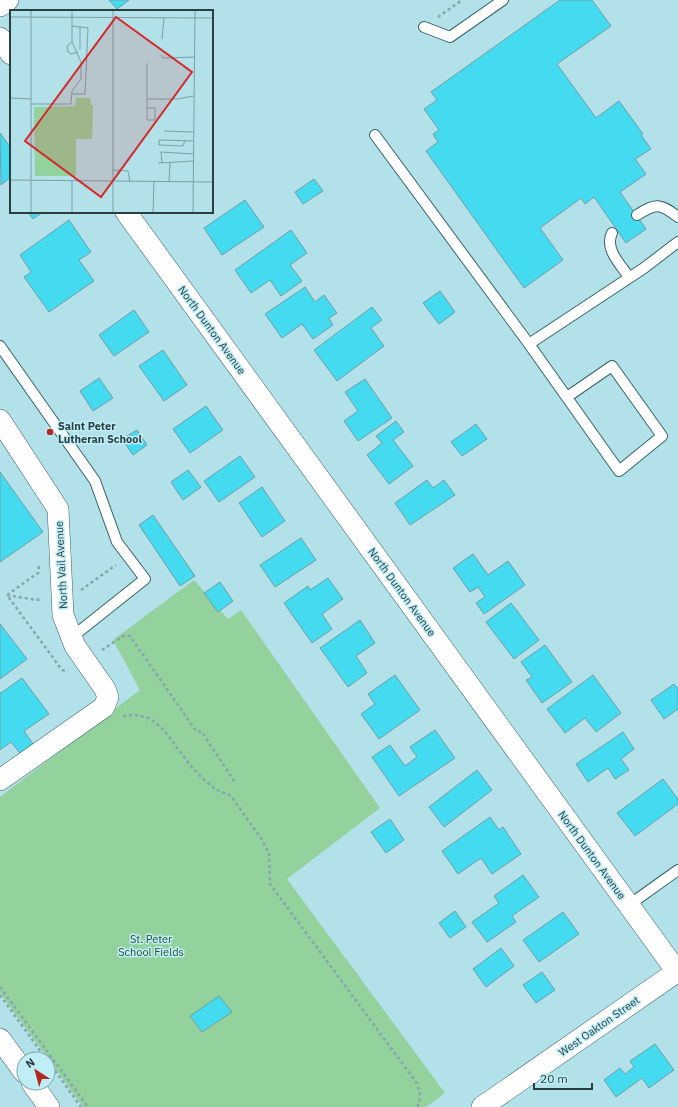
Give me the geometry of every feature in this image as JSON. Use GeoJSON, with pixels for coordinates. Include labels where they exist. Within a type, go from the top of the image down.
{"type":"FeatureCollection","features":[{"type":"Feature","properties":{"kind":"street"},"geometry":{"type":"LineString","coordinates":[[0,6],[8,0]]}},
{"type":"Feature","properties":{"kind":"street"},"geometry":{"type":"LineString","coordinates":[[0,38],[10,53]]}},
{"type":"Feature","properties":{"kind":"street","name":"North Dunton Avenue"},"geometry":{"type":"LineString","coordinates":[[127,213],[678,972]]}},
{"type":"Feature","properties":{"kind":"street","name":"North Vail Avenue"},"geometry":{"type":"LineString","coordinates":[[0,420],[58,509],[63,615],[75,646],[105,689],[108,697],[104,707],[0,780]]}},
{"type":"Feature","properties":{"kind":"street","name":"West Oakton Street"},"geometry":{"type":"LineString","coordinates":[[482,1107],[678,972]]}},
{"type":"Feature","properties":{"kind":"street"},"geometry":{"type":"LineString","coordinates":[[0,1039],[16,1061]]}},
{"type":"Feature","properties":{"kind":"street"},"geometry":{"type":"LineString","coordinates":[[38,1091],[50,1107]]}},
{"type":"Feature","properties":{"kind":"lane"},"geometry":{"type":"LineString","coordinates":[[424,27],[450,37],[503,0]]}},
{"type":"Feature","properties":{"kind":"lane"},"geometry":{"type":"LineString","coordinates":[[375,135],[529,344],[619,470],[662,436],[612,366],[567,397]]}},
{"type":"Feature","properties":{"kind":"lane"},"geometry":{"type":"LineString","coordinates":[[637,215],[654,207],[661,206],[678,217]]}},
{"type":"Feature","properties":{"kind":"lane"},"geometry":{"type":"LineString","coordinates":[[612,233],[609,239],[609,245],[629,277]]}},
{"type":"Feature","properties":{"kind":"lane"},"geometry":{"type":"LineString","coordinates":[[529,344],[629,277],[678,242]]}},
{"type":"Feature","properties":{"kind":"lane"},"geometry":{"type":"LineString","coordinates":[[0,346],[95,481],[117,542],[145,579],[72,637]]}},
{"type":"Feature","properties":{"kind":"lane"},"geometry":{"type":"LineString","coordinates":[[628,905],[678,870]]}},
{"type":"Feature","properties":{"kind":"path"},"geometry":{"type":"LineString","coordinates":[[424,27],[462,0]]}},
{"type":"Feature","properties":{"kind":"path"},"geometry":{"type":"LineString","coordinates":[[117,718],[124,715],[136,715],[149,718],[163,729],[190,766],[201,777],[215,789],[231,796],[262,840],[269,853],[270,884],[416,1082],[420,1090],[421,1099],[417,1107]]}},
{"type":"Feature","properties":{"kind":"path"},"geometry":{"type":"LineString","coordinates":[[0,987],[88,1107]]}},
{"type":"Feature","properties":{"kind":"path"},"geometry":{"type":"LineString","coordinates":[[0,995],[40,1051]]}},
{"type":"Feature","properties":{"kind":"path"},"geometry":{"type":"LineString","coordinates":[[56,1072],[81,1107]]}},
{"type":"Feature","properties":{"kind":"green space","name":"St. Peter School Fields"},"geometry":{"type":"Polygon","coordinates":[[[194,580],[228,619],[241,610],[380,808],[287,879],[445,1093],[426,1107],[83,1107],[56,1070],[56,1051],[42,1051],[0,993],[0,797],[140,690],[113,640],[194,580]]]}},
{"type":"Feature","properties":{"kind":"building"},"geometry":{"type":"Polygon","coordinates":[[[109,0],[129,0],[117,9],[109,0]]]}},
{"type":"Feature","properties":{"kind":"building"},"geometry":{"type":"Polygon","coordinates":[[[560,0],[592,0],[611,26],[557,64],[596,118],[619,101],[643,134],[641,135],[651,149],[635,159],[646,174],[620,192],[646,229],[626,243],[594,197],[585,204],[581,198],[540,228],[563,260],[524,288],[426,151],[438,142],[433,134],[439,130],[424,109],[437,100],[431,92],[560,0]]]}},
{"type":"Feature","properties":{"kind":"building"},"geometry":{"type":"Polygon","coordinates":[[[0,133],[10,147],[10,178],[1,185],[0,133]]]}},
{"type":"Feature","properties":{"kind":"building"},"geometry":{"type":"Polygon","coordinates":[[[314,179],[323,191],[303,204],[295,192],[314,179]]]}},
{"type":"Feature","properties":{"kind":"building"},"geometry":{"type":"Polygon","coordinates":[[[245,200],[264,227],[222,255],[204,228],[245,200]]]}},
{"type":"Feature","properties":{"kind":"building"},"geometry":{"type":"Polygon","coordinates":[[[29,213],[42,213],[33,219],[29,213]]]}},
{"type":"Feature","properties":{"kind":"building"},"geometry":{"type":"Polygon","coordinates":[[[69,220],[91,252],[79,260],[94,281],[49,312],[24,277],[31,272],[20,255],[69,220]]]}},
{"type":"Feature","properties":{"kind":"building"},"geometry":{"type":"Polygon","coordinates":[[[291,230],[307,253],[290,265],[302,281],[281,296],[270,280],[251,293],[235,270],[291,230]]]}},
{"type":"Feature","properties":{"kind":"building"},"geometry":{"type":"Polygon","coordinates":[[[305,287],[315,302],[324,295],[337,313],[329,318],[333,325],[313,339],[302,324],[282,338],[265,314],[305,287]]]}},
{"type":"Feature","properties":{"kind":"building"},"geometry":{"type":"Polygon","coordinates":[[[440,291],[455,312],[439,324],[423,303],[440,291]]]}},
{"type":"Feature","properties":{"kind":"building"},"geometry":{"type":"Polygon","coordinates":[[[372,307],[382,320],[371,328],[384,346],[337,381],[314,350],[372,307]]]}},
{"type":"Feature","properties":{"kind":"building"},"geometry":{"type":"Polygon","coordinates":[[[134,310],[149,332],[114,356],[99,335],[134,310]]]}},
{"type":"Feature","properties":{"kind":"building"},"geometry":{"type":"Polygon","coordinates":[[[163,350],[187,385],[164,401],[139,366],[163,350]]]}},
{"type":"Feature","properties":{"kind":"building"},"geometry":{"type":"Polygon","coordinates":[[[99,378],[113,398],[93,411],[80,391],[99,378]]]}},
{"type":"Feature","properties":{"kind":"building"},"geometry":{"type":"Polygon","coordinates":[[[365,379],[392,418],[358,441],[344,421],[358,411],[345,392],[365,379]]]}},
{"type":"Feature","properties":{"kind":"building"},"geometry":{"type":"Polygon","coordinates":[[[206,406],[223,430],[190,453],[173,429],[206,406]]]}},
{"type":"Feature","properties":{"kind":"building"},"geometry":{"type":"Polygon","coordinates":[[[396,421],[404,432],[393,440],[413,466],[389,484],[367,455],[382,443],[376,436],[396,421]]]}},
{"type":"Feature","properties":{"kind":"building"},"geometry":{"type":"Polygon","coordinates":[[[476,424],[487,439],[462,456],[451,442],[476,424]]]}},
{"type":"Feature","properties":{"kind":"building"},"geometry":{"type":"Polygon","coordinates":[[[137,430],[147,445],[133,455],[122,439],[137,430]]]}},
{"type":"Feature","properties":{"kind":"building"},"geometry":{"type":"Polygon","coordinates":[[[240,456],[255,477],[219,502],[204,481],[240,456]]]}},
{"type":"Feature","properties":{"kind":"building"},"geometry":{"type":"Polygon","coordinates":[[[188,470],[201,487],[183,500],[171,482],[188,470]]]}},
{"type":"Feature","properties":{"kind":"building"},"geometry":{"type":"Polygon","coordinates":[[[0,472],[43,532],[0,562],[0,472]]]}},
{"type":"Feature","properties":{"kind":"building"},"geometry":{"type":"Polygon","coordinates":[[[427,480],[433,488],[444,480],[455,495],[410,525],[395,503],[427,480]]]}},
{"type":"Feature","properties":{"kind":"building"},"geometry":{"type":"Polygon","coordinates":[[[262,487],[285,521],[262,537],[239,503],[262,487]]]}},
{"type":"Feature","properties":{"kind":"building"},"geometry":{"type":"Polygon","coordinates":[[[153,515],[195,576],[180,586],[139,525],[153,515]]]}},
{"type":"Feature","properties":{"kind":"building"},"geometry":{"type":"Polygon","coordinates":[[[301,538],[316,560],[275,587],[260,565],[301,538]]]}},
{"type":"Feature","properties":{"kind":"building"},"geometry":{"type":"Polygon","coordinates":[[[473,554],[488,575],[508,561],[525,585],[484,614],[476,603],[485,597],[478,587],[470,592],[453,568],[473,554]]]}},
{"type":"Feature","properties":{"kind":"building"},"geometry":{"type":"Polygon","coordinates":[[[328,578],[343,599],[322,614],[332,629],[312,643],[284,603],[308,586],[310,590],[328,578]]]}},
{"type":"Feature","properties":{"kind":"building"},"geometry":{"type":"Polygon","coordinates":[[[220,582],[233,601],[218,612],[204,593],[220,582]]]}},
{"type":"Feature","properties":{"kind":"building"},"geometry":{"type":"Polygon","coordinates":[[[511,603],[539,640],[514,659],[486,622],[511,603]]]}},
{"type":"Feature","properties":{"kind":"building"},"geometry":{"type":"Polygon","coordinates":[[[360,620],[375,643],[356,656],[367,673],[348,687],[320,648],[360,620]]]}},
{"type":"Feature","properties":{"kind":"building"},"geometry":{"type":"Polygon","coordinates":[[[0,624],[27,659],[0,679],[0,624]]]}},
{"type":"Feature","properties":{"kind":"building"},"geometry":{"type":"Polygon","coordinates":[[[545,645],[572,682],[542,703],[526,680],[532,677],[521,662],[545,645]]]}},
{"type":"Feature","properties":{"kind":"building"},"geometry":{"type":"Polygon","coordinates":[[[395,675],[420,710],[379,739],[361,714],[375,704],[368,694],[395,675]]]}},
{"type":"Feature","properties":{"kind":"building"},"geometry":{"type":"Polygon","coordinates":[[[593,675],[621,713],[596,732],[585,718],[565,733],[547,709],[593,675]]]}},
{"type":"Feature","properties":{"kind":"building"},"geometry":{"type":"Polygon","coordinates":[[[22,678],[49,714],[24,731],[33,744],[20,753],[11,742],[0,750],[0,692],[1,693],[22,678]]]}},
{"type":"Feature","properties":{"kind":"building"},"geometry":{"type":"Polygon","coordinates":[[[674,684],[678,689],[678,709],[664,719],[651,700],[674,684]]]}},
{"type":"Feature","properties":{"kind":"building"},"geometry":{"type":"Polygon","coordinates":[[[435,730],[455,758],[399,796],[372,757],[390,745],[405,766],[417,757],[410,747],[435,730]]]}},
{"type":"Feature","properties":{"kind":"building"},"geometry":{"type":"Polygon","coordinates":[[[623,732],[634,749],[621,759],[629,770],[615,779],[608,768],[588,782],[576,764],[623,732]]]}},
{"type":"Feature","properties":{"kind":"building"},"geometry":{"type":"Polygon","coordinates":[[[477,770],[492,790],[444,827],[429,807],[477,770]]]}},
{"type":"Feature","properties":{"kind":"building"},"geometry":{"type":"Polygon","coordinates":[[[663,779],[678,799],[678,804],[635,836],[617,813],[663,779]]]}},
{"type":"Feature","properties":{"kind":"building"},"geometry":{"type":"Polygon","coordinates":[[[490,817],[499,830],[503,827],[521,854],[492,874],[481,858],[458,874],[442,851],[490,817]]]}},
{"type":"Feature","properties":{"kind":"building"},"geometry":{"type":"Polygon","coordinates":[[[390,819],[404,840],[386,853],[371,832],[390,819]]]}},
{"type":"Feature","properties":{"kind":"building"},"geometry":{"type":"Polygon","coordinates":[[[523,875],[539,897],[512,916],[516,922],[487,942],[472,922],[499,903],[494,896],[523,875]]]}},
{"type":"Feature","properties":{"kind":"building"},"geometry":{"type":"Polygon","coordinates":[[[455,911],[466,927],[450,938],[439,923],[455,911]]]}},
{"type":"Feature","properties":{"kind":"building"},"geometry":{"type":"Polygon","coordinates":[[[563,912],[579,934],[539,962],[523,940],[563,912]]]}},
{"type":"Feature","properties":{"kind":"building"},"geometry":{"type":"Polygon","coordinates":[[[501,948],[514,966],[486,987],[473,969],[501,948]]]}},
{"type":"Feature","properties":{"kind":"building"},"geometry":{"type":"Polygon","coordinates":[[[542,972],[555,990],[536,1003],[523,985],[542,972]]]}},
{"type":"Feature","properties":{"kind":"building"},"geometry":{"type":"Polygon","coordinates":[[[219,996],[232,1012],[202,1032],[190,1016],[219,996]]]}},
{"type":"Feature","properties":{"kind":"building"},"geometry":{"type":"Polygon","coordinates":[[[655,1044],[674,1070],[649,1088],[642,1078],[616,1097],[604,1080],[620,1068],[625,1074],[634,1067],[630,1061],[655,1044]]]}},
{"type":"Feature","properties":{"kind":"place","name":"Saint Peter Lutheran School"},"geometry":{"type":"Point","coordinates":[50,432]}}]}
